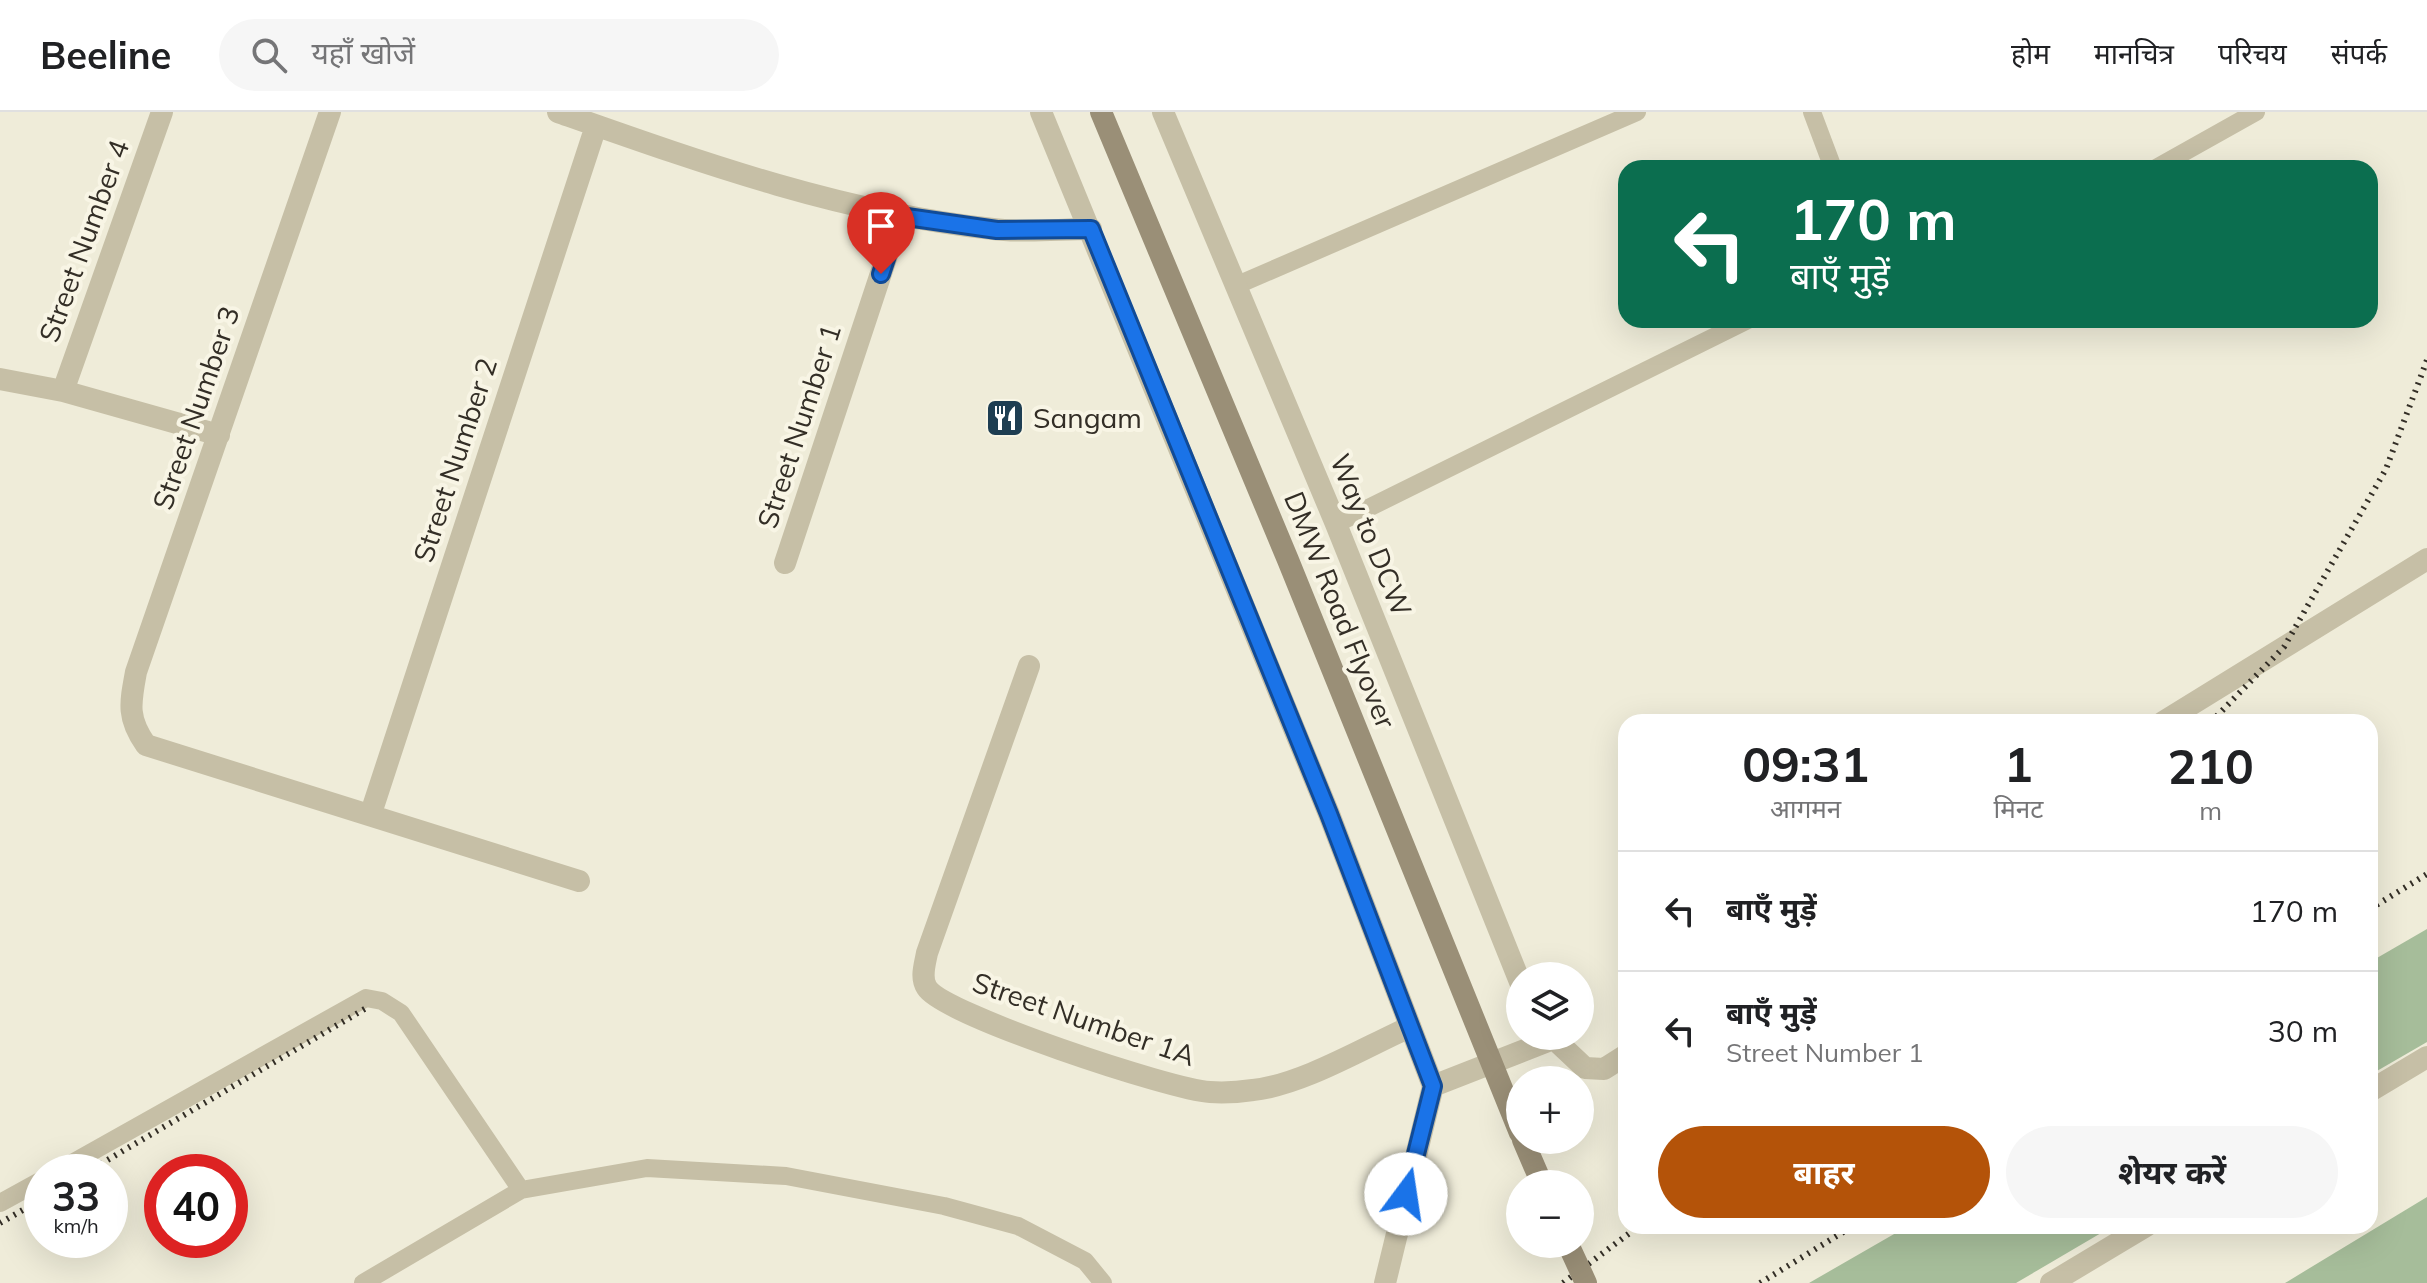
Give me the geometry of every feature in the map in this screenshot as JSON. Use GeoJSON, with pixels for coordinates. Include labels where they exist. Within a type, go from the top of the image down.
{"type":"FeatureCollection","features":[{"type":"Feature","properties":{"kind":"main road","name":"DMW Road Flyover"},"geometry":{"type":"LineString","coordinates":[[1101,112],[1294,574],[1506,1098]]}},
{"type":"Feature","properties":{"kind":"main road"},"geometry":{"type":"LineString","coordinates":[[1574,1258],[1586,1283]]}},
{"type":"Feature","properties":{"kind":"street","name":"Street Number 4"},"geometry":{"type":"LineString","coordinates":[[63,391],[162,112]]}},
{"type":"Feature","properties":{"kind":"street","name":"Street Number 3"},"geometry":{"type":"LineString","coordinates":[[330,112],[136,672],[130,702],[133,727],[146,745],[371,813]]}},
{"type":"Feature","properties":{"kind":"street"},"geometry":{"type":"LineString","coordinates":[[558,112],[630,139],[823,199],[900,216],[997,230],[1091,229]]}},
{"type":"Feature","properties":{"kind":"street"},"geometry":{"type":"LineString","coordinates":[[619,112],[630,139]]}},
{"type":"Feature","properties":{"kind":"street"},"geometry":{"type":"LineString","coordinates":[[1041,112],[1324,800],[1433,1086],[1385,1283]]}},
{"type":"Feature","properties":{"kind":"street","name":"Way to DCW"},"geometry":{"type":"LineString","coordinates":[[1163,112],[1336,524],[1512,962]]}},
{"type":"Feature","properties":{"kind":"street","name":"Street Number 2"},"geometry":{"type":"LineString","coordinates":[[371,813],[596,126]]}},
{"type":"Feature","properties":{"kind":"street","name":"Street Number 1"},"geometry":{"type":"LineString","coordinates":[[785,563],[900,216]]}},
{"type":"Feature","properties":{"kind":"street"},"geometry":{"type":"LineString","coordinates":[[0,379],[63,391],[219,435]]}},
{"type":"Feature","properties":{"kind":"street"},"geometry":{"type":"LineString","coordinates":[[2176,714],[2427,559]]}},
{"type":"Feature","properties":{"kind":"street","name":"Street Number 1A"},"geometry":{"type":"LineString","coordinates":[[1029,666],[927,953],[923,972],[926,987],[942,1002],[1041,1041],[1208,1092],[1256,1090],[1297,1077],[1410,1027]]}},
{"type":"Feature","properties":{"kind":"street"},"geometry":{"type":"LineString","coordinates":[[371,813],[579,881]]}},
{"type":"Feature","properties":{"kind":"street"},"geometry":{"type":"LineString","coordinates":[[1433,1086],[1522,1050]]}},
{"type":"Feature","properties":{"kind":"street"},"geometry":{"type":"LineString","coordinates":[[1565,1050],[1585,1068],[1604,1069],[1618,1060]]}},
{"type":"Feature","properties":{"kind":"street"},"geometry":{"type":"LineString","coordinates":[[2378,1086],[2427,1057]]}},
{"type":"Feature","properties":{"kind":"street"},"geometry":{"type":"LineString","coordinates":[[2051,1283],[2133,1234]]}},
{"type":"Feature","properties":{"kind":"lane"},"geometry":{"type":"LineString","coordinates":[[1235,286],[1637,112]]}},
{"type":"Feature","properties":{"kind":"lane"},"geometry":{"type":"LineString","coordinates":[[1812,112],[1830,160]]}},
{"type":"Feature","properties":{"kind":"lane"},"geometry":{"type":"LineString","coordinates":[[2170,160],[2256,112]]}},
{"type":"Feature","properties":{"kind":"lane"},"geometry":{"type":"LineString","coordinates":[[1336,524],[1732,328]]}},
{"type":"Feature","properties":{"kind":"lane"},"geometry":{"type":"LineString","coordinates":[[88,1154],[366,998],[382,1001],[401,1013],[521,1190]]}},
{"type":"Feature","properties":{"kind":"lane"},"geometry":{"type":"LineString","coordinates":[[363,1283],[521,1190],[647,1168],[786,1176],[944,1206],[1018,1226],[1085,1261],[1103,1283]]}},
{"type":"Feature","properties":{"kind":"lane"},"geometry":{"type":"LineString","coordinates":[[0,1203],[24,1190]]}},
{"type":"Feature","properties":{"kind":"green space"},"geometry":{"type":"Polygon","coordinates":[[[2427,929],[2427,1042],[2378,1070],[2378,957],[2427,929]]]}},
{"type":"Feature","properties":{"kind":"green space"},"geometry":{"type":"Polygon","coordinates":[[[2427,1197],[2427,1283],[2285,1283],[2366,1234],[2378,1234],[2378,1227],[2427,1197]]]}},
{"type":"Feature","properties":{"kind":"green space"},"geometry":{"type":"Polygon","coordinates":[[[1894,1234],[2099,1234],[2016,1283],[1809,1283],[1894,1234]]]}},
{"type":"Feature","properties":{"kind":"railway"},"geometry":{"type":"LineString","coordinates":[[2219,714],[2284,647],[2386,469],[2427,360]]}},
{"type":"Feature","properties":{"kind":"railway"},"geometry":{"type":"LineString","coordinates":[[2378,904],[2427,874]]}},
{"type":"Feature","properties":{"kind":"railway"},"geometry":{"type":"LineString","coordinates":[[118,1154],[368,1007]]}},
{"type":"Feature","properties":{"kind":"railway"},"geometry":{"type":"LineString","coordinates":[[0,1223],[24,1209]]}},
{"type":"Feature","properties":{"kind":"railway"},"geometry":{"type":"LineString","coordinates":[[1563,1283],[1628,1234]]}},
{"type":"Feature","properties":{"kind":"railway"},"geometry":{"type":"LineString","coordinates":[[1760,1283],[1840,1234]]}},
{"type":"Feature","properties":{"kind":"place","name":"Sangam"},"geometry":{"type":"Point","coordinates":[1005,418]}},
{"type":"Feature","properties":{"kind":"route"},"geometry":{"type":"LineString","coordinates":[[881,274],[900,216],[997,230],[1091,229],[1329,814],[1433,1086],[1406,1194]]}}]}
